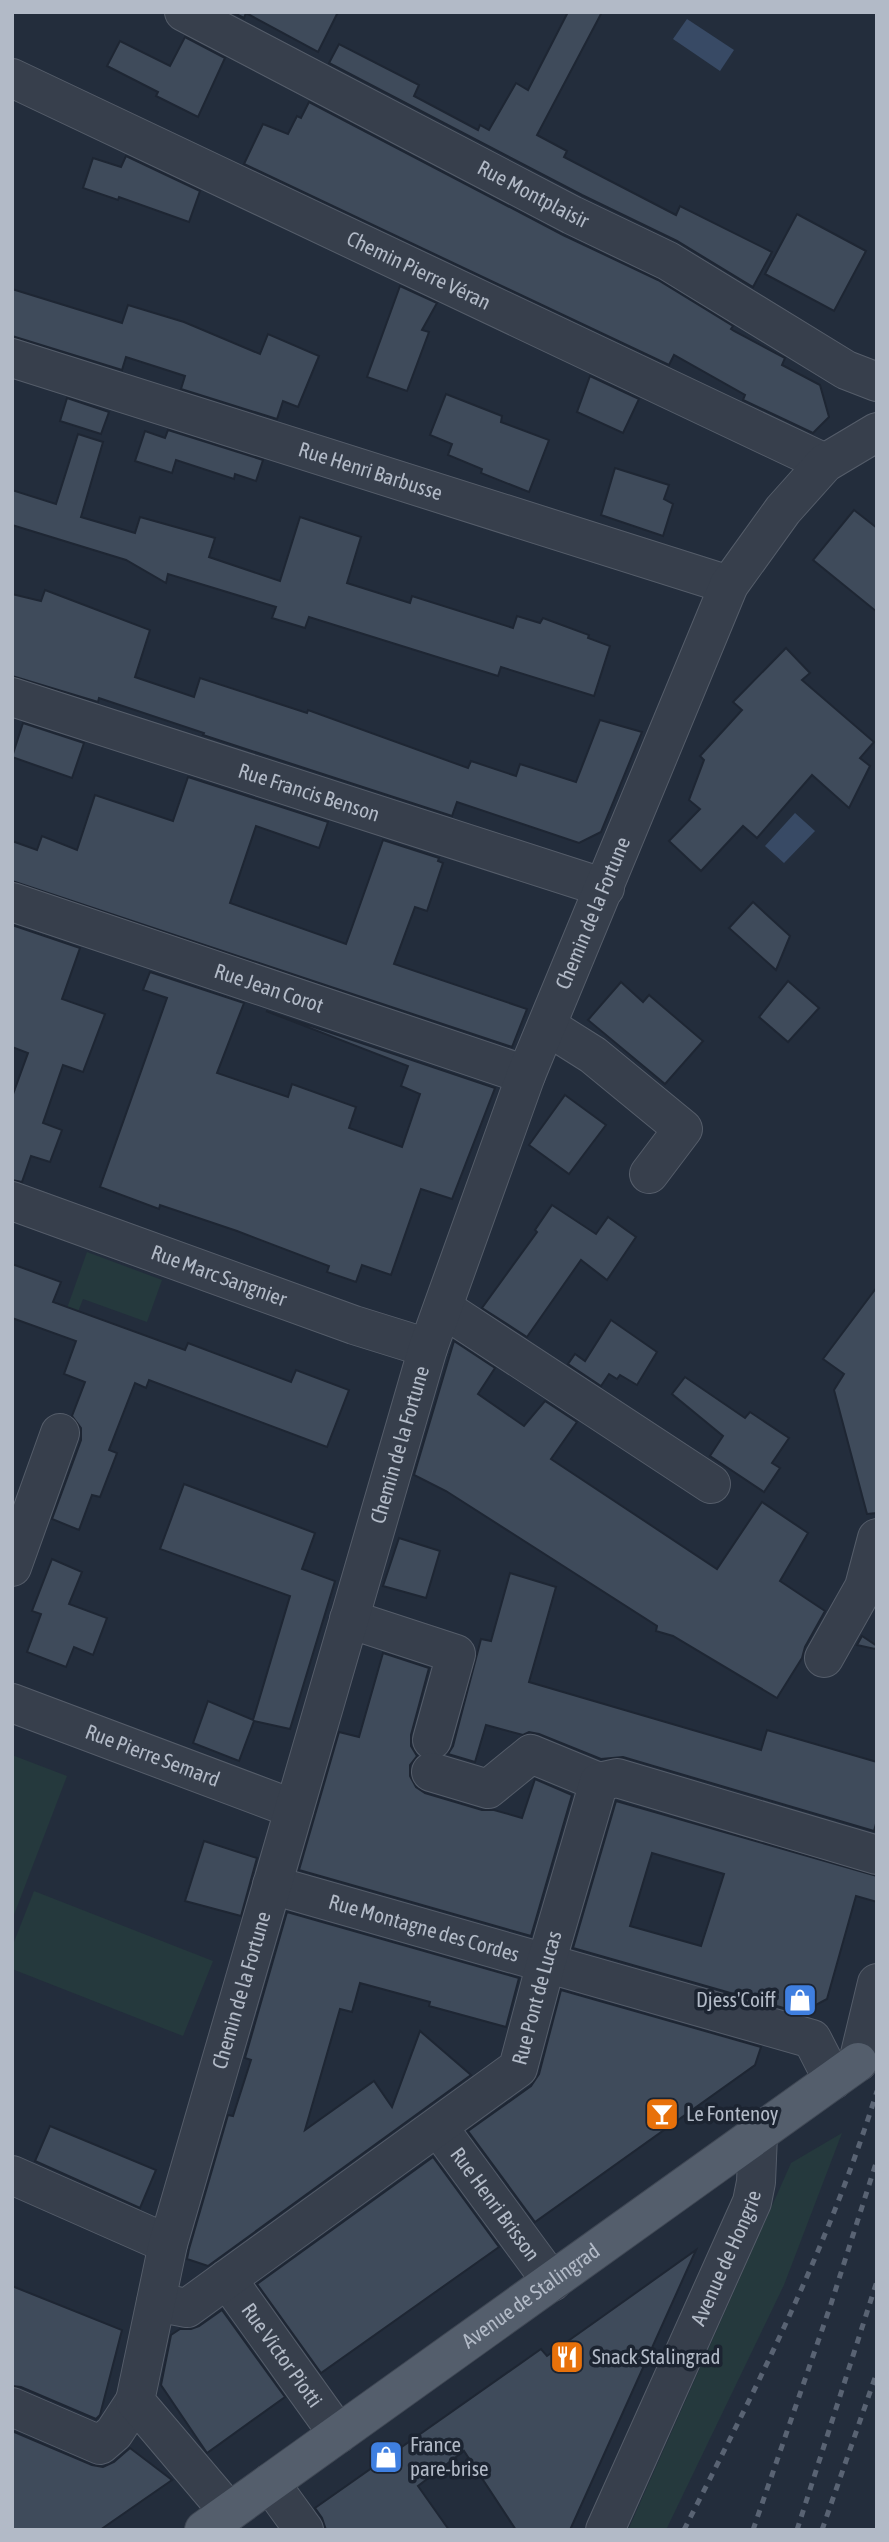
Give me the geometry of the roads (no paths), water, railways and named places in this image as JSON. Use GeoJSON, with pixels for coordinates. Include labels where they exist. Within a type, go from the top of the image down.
{"type":"FeatureCollection","features":[{"type":"Feature","properties":{"kind":"main road","name":"Avenue de Stalingrad"},"geometry":{"type":"LineString","coordinates":[[217,2521],[845,2071]]}},
{"type":"Feature","properties":{"kind":"street","name":"Rue Montplaisir"},"geometry":{"type":"LineString","coordinates":[[184,12],[572,215],[668,261],[846,370],[877,382]]}},
{"type":"Feature","properties":{"kind":"street","name":"Chemin Pierre Véran"},"geometry":{"type":"LineString","coordinates":[[12,78],[825,463]]}},
{"type":"Feature","properties":{"kind":"street","name":"Rue Henri Barbusse"},"geometry":{"type":"LineString","coordinates":[[12,358],[729,585]]}},
{"type":"Feature","properties":{"kind":"street","name":"Chemin de la Fortune"},"geometry":{"type":"LineString","coordinates":[[135,2401],[168,2244],[428,1348],[526,1075],[729,585],[783,510],[825,463],[877,432]]}},
{"type":"Feature","properties":{"kind":"street","name":"Rue Francis Benson"},"geometry":{"type":"LineString","coordinates":[[12,697],[605,888]]}},
{"type":"Feature","properties":{"kind":"street","name":"Rue Jean Corot"},"geometry":{"type":"LineString","coordinates":[[12,902],[526,1075]]}},
{"type":"Feature","properties":{"kind":"street"},"geometry":{"type":"LineString","coordinates":[[547,1026],[593,1055],[683,1129],[649,1174]]}},
{"type":"Feature","properties":{"kind":"street","name":"Rue Marc Sangnier"},"geometry":{"type":"LineString","coordinates":[[12,1201],[354,1325],[428,1348]]}},
{"type":"Feature","properties":{"kind":"street"},"geometry":{"type":"LineString","coordinates":[[443,1308],[711,1484]]}},
{"type":"Feature","properties":{"kind":"street"},"geometry":{"type":"LineString","coordinates":[[12,1567],[60,1433]]}},
{"type":"Feature","properties":{"kind":"street"},"geometry":{"type":"LineString","coordinates":[[824,1658],[864,1587],[877,1538]]}},
{"type":"Feature","properties":{"kind":"street"},"geometry":{"type":"LineString","coordinates":[[349,1619],[456,1654],[431,1756],[488,1789],[531,1754],[599,1782],[617,1777],[877,1855]]}},
{"type":"Feature","properties":{"kind":"street","name":"Rue Pierre Semard"},"geometry":{"type":"LineString","coordinates":[[12,1703],[294,1809]]}},
{"type":"Feature","properties":{"kind":"street","name":"Rue Pont de Lucas"},"geometry":{"type":"LineString","coordinates":[[156,2302],[187,2308],[518,2068],[599,1782]]}},
{"type":"Feature","properties":{"kind":"street","name":"Rue Montagne des Cordes"},"geometry":{"type":"LineString","coordinates":[[272,1885],[813,2039],[845,2071]]}},
{"type":"Feature","properties":{"kind":"street"},"geometry":{"type":"LineString","coordinates":[[845,2071],[877,1983]]}},
{"type":"Feature","properties":{"kind":"street","name":"Rue Henri Brisson"},"geometry":{"type":"LineString","coordinates":[[438,2127],[552,2282]]}},
{"type":"Feature","properties":{"kind":"street","name":"Avenue de Hongrie"},"geometry":{"type":"LineString","coordinates":[[605,2530],[751,2202],[756,2182],[758,2135]]}},
{"type":"Feature","properties":{"kind":"street"},"geometry":{"type":"LineString","coordinates":[[12,2175],[168,2244]]}},
{"type":"Feature","properties":{"kind":"street","name":"Rue Victor Piotti"},"geometry":{"type":"LineString","coordinates":[[227,2279],[338,2434]]}},
{"type":"Feature","properties":{"kind":"street"},"geometry":{"type":"LineString","coordinates":[[12,2407],[100,2445],[114,2433],[135,2401],[217,2521]]}},
{"type":"Feature","properties":{"kind":"street"},"geometry":{"type":"LineString","coordinates":[[270,2483],[304,2530]]}},
{"type":"Feature","properties":{"kind":"water"},"geometry":{"type":"Polygon","coordinates":[[[687,19],[734,50],[720,71],[673,39],[687,19]]]}},
{"type":"Feature","properties":{"kind":"water"},"geometry":{"type":"Polygon","coordinates":[[[795,813],[815,831],[784,863],[765,846],[795,813]]]}},
{"type":"Feature","properties":{"kind":"railway"},"geometry":{"type":"LineString","coordinates":[[684,2530],[790,2315],[837,2205],[877,2091]]}},
{"type":"Feature","properties":{"kind":"railway"},"geometry":{"type":"LineString","coordinates":[[753,2530],[831,2304],[877,2160]]}},
{"type":"Feature","properties":{"kind":"railway"},"geometry":{"type":"LineString","coordinates":[[797,2530],[877,2281]]}},
{"type":"Feature","properties":{"kind":"railway"},"geometry":{"type":"LineString","coordinates":[[822,2530],[877,2372]]}},
{"type":"Feature","properties":{"kind":"place","name":"Djess'Coiff"},"geometry":{"type":"Point","coordinates":[800,2000]}},
{"type":"Feature","properties":{"kind":"place","name":"Le Fontenoy"},"geometry":{"type":"Point","coordinates":[662,2114]}},
{"type":"Feature","properties":{"kind":"place","name":"Snack Stalingrad"},"geometry":{"type":"Point","coordinates":[567,2357]}},
{"type":"Feature","properties":{"kind":"place","name":"France pare-brise"},"geometry":{"type":"Point","coordinates":[386,2457]}}]}
